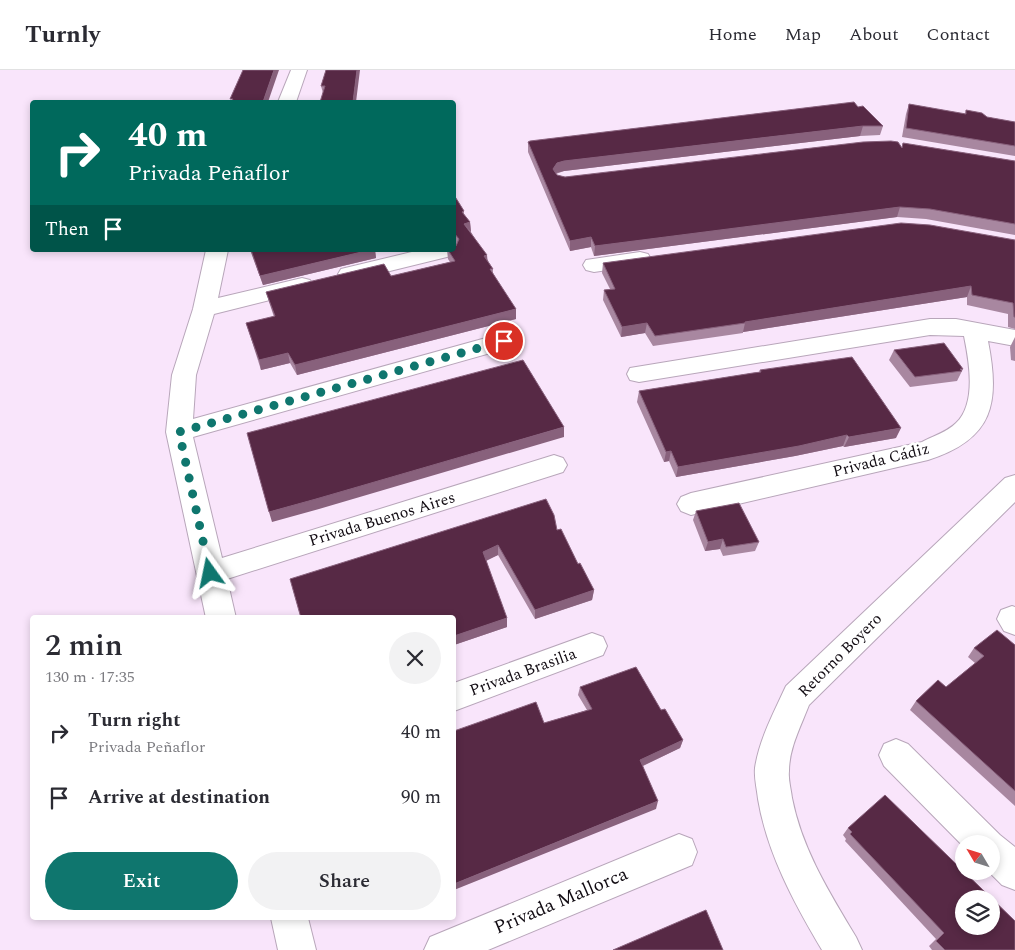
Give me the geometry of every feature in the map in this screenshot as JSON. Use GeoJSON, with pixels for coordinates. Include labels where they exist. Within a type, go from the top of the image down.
{"type":"FeatureCollection","features":[{"type":"Feature","properties":{"kind":"street"},"geometry":{"type":"LineString","coordinates":[[288,100],[298,70]]}},
{"type":"Feature","properties":{"kind":"street"},"geometry":{"type":"LineString","coordinates":[[217,252],[204,310],[184,375],[179,432],[220,615]]}},
{"type":"Feature","properties":{"kind":"street"},"geometry":{"type":"LineString","coordinates":[[204,310],[329,278],[406,254],[422,252]]}},
{"type":"Feature","properties":{"kind":"street"},"geometry":{"type":"LineString","coordinates":[[594,265],[661,256]]}},
{"type":"Feature","properties":{"kind":"street"},"geometry":{"type":"LineString","coordinates":[[638,374],[930,327],[956,327],[1015,338]]}},
{"type":"Feature","properties":{"kind":"street","name":"Privada Cádiz"},"geometry":{"type":"LineString","coordinates":[[691,504],[928,450],[945,442],[966,429],[977,412],[982,374],[974,330]]}},
{"type":"Feature","properties":{"kind":"street"},"geometry":{"type":"LineString","coordinates":[[179,432],[504,341]]}},
{"type":"Feature","properties":{"kind":"street","name":"Privada Buenos Aires"},"geometry":{"type":"LineString","coordinates":[[210,573],[554,466]]}},
{"type":"Feature","properties":{"kind":"street","name":"Retorno Boyero"},"geometry":{"type":"LineString","coordinates":[[843,950],[815,903],[786,844],[776,808],[772,769],[781,734],[797,696],[1015,485]]}},
{"type":"Feature","properties":{"kind":"street","name":"Privada Brasilia"},"geometry":{"type":"LineString","coordinates":[[456,696],[592,646]]}},
{"type":"Feature","properties":{"kind":"street"},"geometry":{"type":"LineString","coordinates":[[896,755],[977,835]]}},
{"type":"Feature","properties":{"kind":"street","name":"Privada Mallorca"},"geometry":{"type":"LineString","coordinates":[[443,950],[678,852]]}},
{"type":"Feature","properties":{"kind":"street"},"geometry":{"type":"LineString","coordinates":[[1000,858],[1015,872]]}},
{"type":"Feature","properties":{"kind":"street"},"geometry":{"type":"LineString","coordinates":[[290,920],[297,950]]}},
{"type":"Feature","properties":{"kind":"building"},"geometry":{"type":"Polygon","coordinates":[[[243,70],[274,70],[264,100],[230,99],[243,70]]]}},
{"type":"Feature","properties":{"kind":"building"},"geometry":{"type":"Polygon","coordinates":[[[326,70],[357,70],[353,100],[321,100],[325,86],[321,86],[326,70]]]}},
{"type":"Feature","properties":{"kind":"building"},"geometry":{"type":"Polygon","coordinates":[[[854,102],[858,107],[863,106],[883,126],[863,126],[564,161],[557,163],[553,169],[557,175],[565,177],[863,142],[891,141],[898,142],[902,148],[903,143],[1015,161],[1015,224],[930,209],[900,207],[595,246],[591,237],[570,241],[528,142],[530,141],[854,102]]]}},
{"type":"Feature","properties":{"kind":"building"},"geometry":{"type":"Polygon","coordinates":[[[909,104],[966,114],[966,110],[982,113],[987,117],[1015,122],[1015,146],[906,128],[909,104]]]}},
{"type":"Feature","properties":{"kind":"building"},"geometry":{"type":"Polygon","coordinates":[[[456,198],[464,211],[462,212],[470,222],[464,224],[487,255],[484,256],[493,269],[490,269],[516,309],[295,365],[288,353],[259,360],[246,323],[275,316],[266,292],[384,264],[391,276],[455,261],[449,252],[456,252],[459,239],[456,235],[456,198]]]}},
{"type":"Feature","properties":{"kind":"building"},"geometry":{"type":"Polygon","coordinates":[[[901,223],[930,225],[1015,240],[1015,317],[1013,303],[972,295],[971,286],[655,336],[647,323],[622,327],[604,290],[615,289],[603,263],[901,223]]]}},
{"type":"Feature","properties":{"kind":"building"},"geometry":{"type":"Polygon","coordinates":[[[252,252],[362,252],[260,276],[252,252]]]}},
{"type":"Feature","properties":{"kind":"building"},"geometry":{"type":"Polygon","coordinates":[[[944,343],[963,369],[960,369],[962,371],[915,377],[894,350],[944,343]]]}},
{"type":"Feature","properties":{"kind":"building"},"geometry":{"type":"Polygon","coordinates":[[[852,357],[901,428],[849,437],[847,435],[799,446],[678,467],[671,451],[666,452],[639,391],[761,372],[760,370],[852,357]]]}},
{"type":"Feature","properties":{"kind":"building"},"geometry":{"type":"Polygon","coordinates":[[[523,360],[564,427],[269,512],[247,433],[523,360]]]}},
{"type":"Feature","properties":{"kind":"building"},"geometry":{"type":"Polygon","coordinates":[[[546,499],[554,515],[557,530],[561,529],[578,564],[580,563],[594,590],[535,610],[498,545],[483,552],[507,618],[456,635],[456,615],[300,615],[290,579],[546,499]]]}},
{"type":"Feature","properties":{"kind":"building"},"geometry":{"type":"Polygon","coordinates":[[[739,503],[759,542],[726,547],[723,539],[708,542],[696,511],[739,503]]]}},
{"type":"Feature","properties":{"kind":"building"},"geometry":{"type":"Polygon","coordinates":[[[997,630],[1015,645],[1015,791],[916,701],[938,680],[946,687],[984,656],[974,648],[997,630]]]}},
{"type":"Feature","properties":{"kind":"building"},"geometry":{"type":"Polygon","coordinates":[[[636,667],[661,710],[665,709],[683,740],[640,760],[658,801],[456,883],[456,730],[536,702],[544,723],[592,709],[580,687],[636,667]]]}},
{"type":"Feature","properties":{"kind":"building"},"geometry":{"type":"Polygon","coordinates":[[[885,795],[955,863],[955,880],[973,880],[983,890],[955,890],[955,935],[1000,935],[1000,906],[1015,921],[1015,950],[945,950],[936,941],[944,933],[850,834],[852,832],[848,828],[885,795]]]}},
{"type":"Feature","properties":{"kind":"building"},"geometry":{"type":"Polygon","coordinates":[[[706,910],[723,950],[613,950],[706,910]]]}},
{"type":"Feature","properties":{"kind":"route"},"geometry":{"type":"LineString","coordinates":[[210,573],[179,432],[504,341]]}}]}
